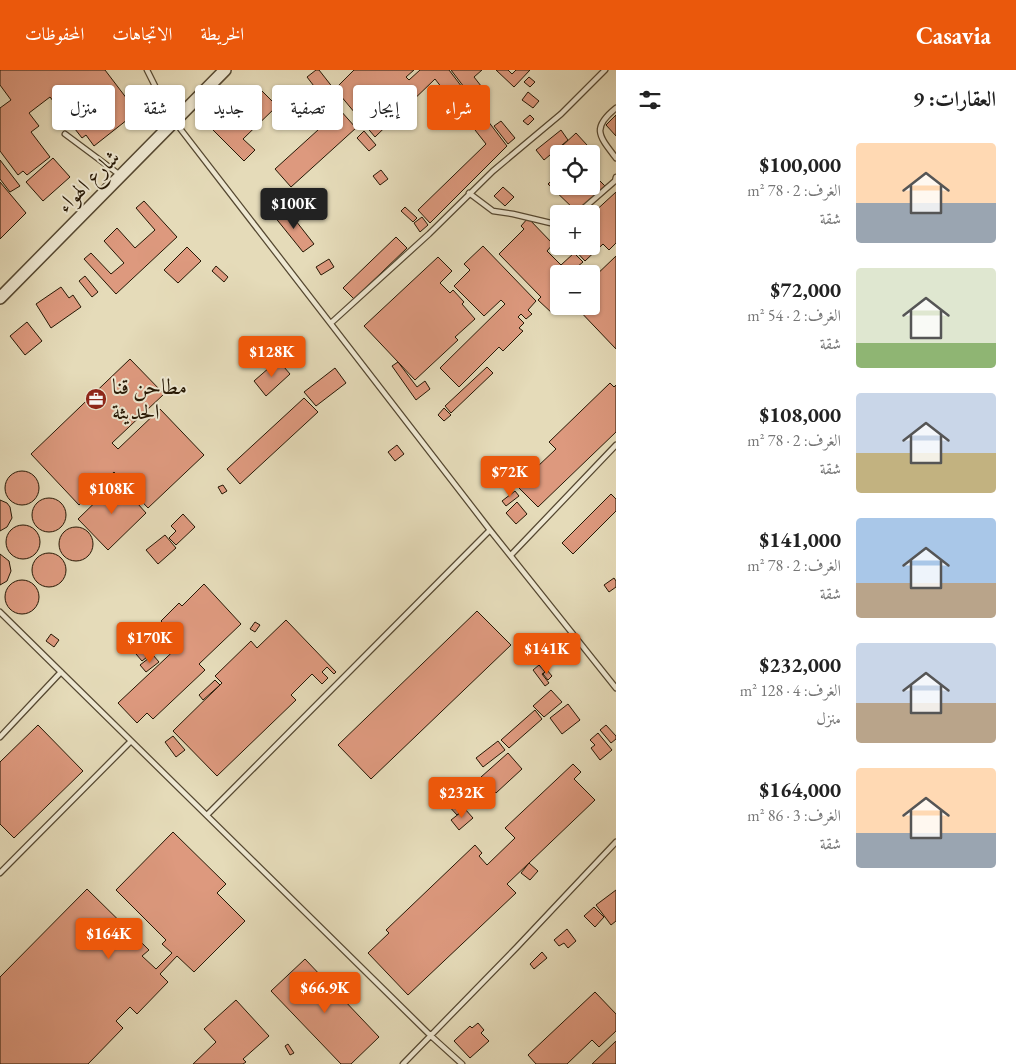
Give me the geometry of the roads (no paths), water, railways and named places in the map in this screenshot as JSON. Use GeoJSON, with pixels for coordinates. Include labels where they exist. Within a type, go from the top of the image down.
{"type":"FeatureCollection","features":[{"type":"Feature","properties":{"kind":"street","name":"شارع الهواء"},"geometry":{"type":"LineString","coordinates":[[185,112],[226,70]]}},
{"type":"Feature","properties":{"kind":"street","name":"شارع الهواء"},"geometry":{"type":"LineString","coordinates":[[0,298],[167,130]]}},
{"type":"Feature","properties":{"kind":"lane"},"geometry":{"type":"LineString","coordinates":[[147,70],[154,85]]}},
{"type":"Feature","properties":{"kind":"lane"},"geometry":{"type":"LineString","coordinates":[[331,323],[429,234],[493,171],[561,114],[605,70]]}},
{"type":"Feature","properties":{"kind":"lane"},"geometry":{"type":"LineString","coordinates":[[616,108],[604,117],[599,130],[600,136],[616,158]]}},
{"type":"Feature","properties":{"kind":"lane"},"geometry":{"type":"LineString","coordinates":[[181,130],[490,530],[616,688]]}},
{"type":"Feature","properties":{"kind":"lane"},"geometry":{"type":"LineString","coordinates":[[65,134],[121,176]]}},
{"type":"Feature","properties":{"kind":"lane"},"geometry":{"type":"LineString","coordinates":[[587,205],[616,177]]}},
{"type":"Feature","properties":{"kind":"lane"},"geometry":{"type":"LineString","coordinates":[[469,194],[493,211],[550,223]]}},
{"type":"Feature","properties":{"kind":"lane"},"geometry":{"type":"LineString","coordinates":[[511,555],[616,445]]}},
{"type":"Feature","properties":{"kind":"lane"},"geometry":{"type":"LineString","coordinates":[[207,816],[490,530]]}},
{"type":"Feature","properties":{"kind":"lane"},"geometry":{"type":"LineString","coordinates":[[0,612],[431,1036],[462,1064]]}},
{"type":"Feature","properties":{"kind":"lane"},"geometry":{"type":"LineString","coordinates":[[0,737],[61,672]]}},
{"type":"Feature","properties":{"kind":"lane"},"geometry":{"type":"LineString","coordinates":[[0,873],[131,741]]}},
{"type":"Feature","properties":{"kind":"lane"},"geometry":{"type":"LineString","coordinates":[[402,1064],[616,842]]}},
{"type":"Feature","properties":{"kind":"place","name":"مطاحن قنا الحديثة"},"geometry":{"type":"Point","coordinates":[96,399]}}]}
